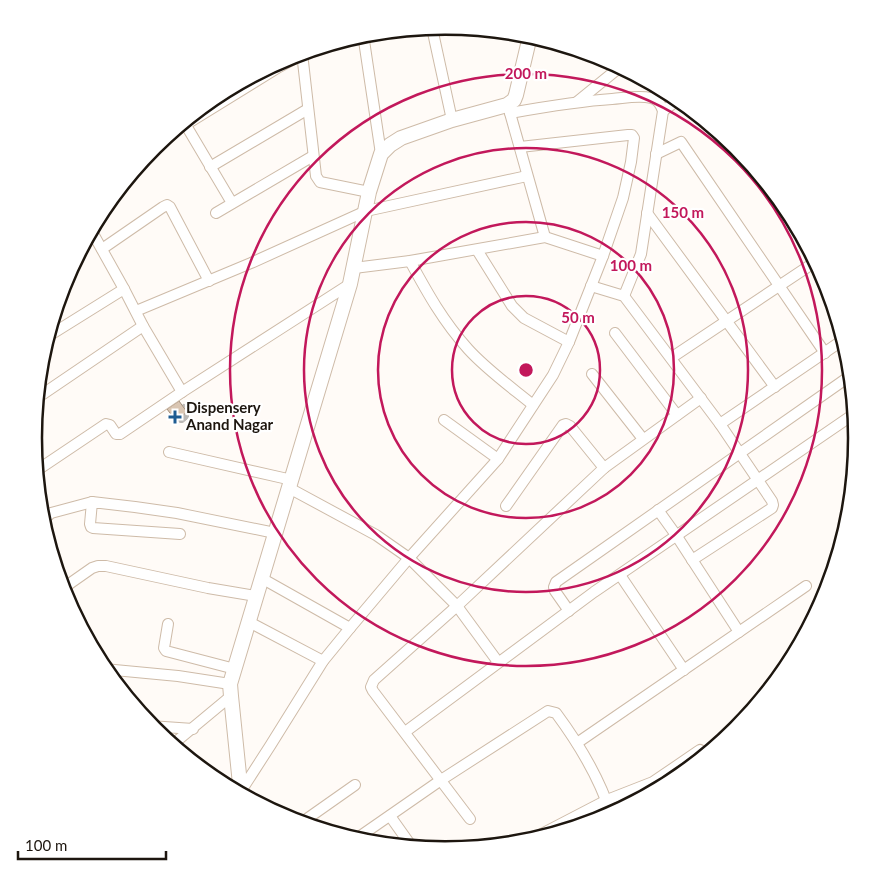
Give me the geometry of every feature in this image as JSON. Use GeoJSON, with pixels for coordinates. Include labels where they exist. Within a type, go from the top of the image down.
{"type":"FeatureCollection","features":[{"type":"Feature","properties":{"kind":"street"},"geometry":{"type":"LineString","coordinates":[[434,35],[452,120]]}},
{"type":"Feature","properties":{"kind":"street"},"geometry":{"type":"LineString","coordinates":[[240,785],[230,690],[256,596],[263,579],[275,533],[350,284],[369,192],[380,154],[364,43]]}},
{"type":"Feature","properties":{"kind":"street"},"geometry":{"type":"LineString","coordinates":[[508,109],[516,95],[528,44]]}},
{"type":"Feature","properties":{"kind":"street"},"geometry":{"type":"LineString","coordinates":[[303,61],[316,176],[320,182],[369,192]]}},
{"type":"Feature","properties":{"kind":"street"},"geometry":{"type":"LineString","coordinates":[[577,102],[613,73]]}},
{"type":"Feature","properties":{"kind":"street"},"geometry":{"type":"LineString","coordinates":[[380,154],[401,138],[452,120],[508,109],[630,97],[657,100],[663,111],[647,213],[640,254],[624,296]]}},
{"type":"Feature","properties":{"kind":"street"},"geometry":{"type":"LineString","coordinates":[[663,111],[671,105]]}},
{"type":"Feature","properties":{"kind":"street"},"geometry":{"type":"LineString","coordinates":[[210,167],[308,109]]}},
{"type":"Feature","properties":{"kind":"street"},"geometry":{"type":"LineString","coordinates":[[508,109],[545,237]]}},
{"type":"Feature","properties":{"kind":"street"},"geometry":{"type":"LineString","coordinates":[[187,128],[232,203]]}},
{"type":"Feature","properties":{"kind":"street"},"geometry":{"type":"LineString","coordinates":[[244,787],[323,662],[409,558],[498,459],[553,375],[569,342],[603,256],[623,198],[634,138],[632,135],[628,135],[520,148]]}},
{"type":"Feature","properties":{"kind":"street"},"geometry":{"type":"LineString","coordinates":[[656,154],[682,142],[825,353]]}},
{"type":"Feature","properties":{"kind":"street"},"geometry":{"type":"LineString","coordinates":[[216,213],[313,156]]}},
{"type":"Feature","properties":{"kind":"street"},"geometry":{"type":"LineString","coordinates":[[136,311],[251,263],[366,211],[528,176]]}},
{"type":"Feature","properties":{"kind":"street"},"geometry":{"type":"LineString","coordinates":[[102,250],[167,205],[170,207],[209,281]]}},
{"type":"Feature","properties":{"kind":"street"},"geometry":{"type":"LineString","coordinates":[[647,213],[775,387]]}},
{"type":"Feature","properties":{"kind":"street"},"geometry":{"type":"LineString","coordinates":[[354,268],[410,261],[545,237],[603,256]]}},
{"type":"Feature","properties":{"kind":"street"},"geometry":{"type":"LineString","coordinates":[[94,239],[102,250],[143,326],[182,392]]}},
{"type":"Feature","properties":{"kind":"street"},"geometry":{"type":"LineString","coordinates":[[477,250],[518,313],[569,342]]}},
{"type":"Feature","properties":{"kind":"street"},"geometry":{"type":"LineString","coordinates":[[410,261],[432,301],[469,350],[533,405]]}},
{"type":"Feature","properties":{"kind":"street"},"geometry":{"type":"LineString","coordinates":[[671,358],[809,266]]}},
{"type":"Feature","properties":{"kind":"street"},"geometry":{"type":"LineString","coordinates":[[42,467],[103,426],[108,424],[116,434],[120,434],[350,284]]}},
{"type":"Feature","properties":{"kind":"street"},"geometry":{"type":"LineString","coordinates":[[591,286],[624,296],[720,424],[772,501],[772,508],[692,560]]}},
{"type":"Feature","properties":{"kind":"street"},"geometry":{"type":"LineString","coordinates":[[56,332],[124,289]]}},
{"type":"Feature","properties":{"kind":"street"},"geometry":{"type":"LineString","coordinates":[[44,393],[143,326]]}},
{"type":"Feature","properties":{"kind":"street"},"geometry":{"type":"LineString","coordinates":[[615,333],[677,415]]}},
{"type":"Feature","properties":{"kind":"street"},"geometry":{"type":"LineString","coordinates":[[720,424],[837,345]]}},
{"type":"Feature","properties":{"kind":"street"},"geometry":{"type":"LineString","coordinates":[[592,374],[643,439]]}},
{"type":"Feature","properties":{"kind":"street"},"geometry":{"type":"LineString","coordinates":[[569,611],[555,591],[556,582],[843,381]]}},
{"type":"Feature","properties":{"kind":"street"},"geometry":{"type":"LineString","coordinates":[[470,819],[373,691],[372,684],[374,680],[457,606],[604,468],[701,398]]}},
{"type":"Feature","properties":{"kind":"street"},"geometry":{"type":"LineString","coordinates":[[405,732],[498,662],[676,535],[847,419]]}},
{"type":"Feature","properties":{"kind":"street"},"geometry":{"type":"LineString","coordinates":[[444,420],[498,459]]}},
{"type":"Feature","properties":{"kind":"street"},"geometry":{"type":"LineString","coordinates":[[506,506],[563,425],[570,426],[604,468]]}},
{"type":"Feature","properties":{"kind":"street"},"geometry":{"type":"LineString","coordinates":[[169,452],[290,484],[376,535],[409,558],[457,606],[498,662]]}},
{"type":"Feature","properties":{"kind":"street"},"geometry":{"type":"LineString","coordinates":[[49,515],[92,502],[136,506],[275,533]]}},
{"type":"Feature","properties":{"kind":"street"},"geometry":{"type":"LineString","coordinates":[[92,502],[90,524],[93,528],[180,534]]}},
{"type":"Feature","properties":{"kind":"street"},"geometry":{"type":"LineString","coordinates":[[658,510],[739,632]]}},
{"type":"Feature","properties":{"kind":"street"},"geometry":{"type":"LineString","coordinates":[[69,584],[98,566],[106,566],[208,588],[256,596]]}},
{"type":"Feature","properties":{"kind":"street"},"geometry":{"type":"LineString","coordinates":[[620,575],[684,670]]}},
{"type":"Feature","properties":{"kind":"street"},"geometry":{"type":"LineString","coordinates":[[263,579],[350,628]]}},
{"type":"Feature","properties":{"kind":"street"},"geometry":{"type":"LineString","coordinates":[[577,743],[806,586]]}},
{"type":"Feature","properties":{"kind":"street"},"geometry":{"type":"LineString","coordinates":[[249,622],[323,662]]}},
{"type":"Feature","properties":{"kind":"street"},"geometry":{"type":"LineString","coordinates":[[168,624],[164,648],[166,651],[235,668]]}},
{"type":"Feature","properties":{"kind":"street"},"geometry":{"type":"LineString","coordinates":[[115,670],[178,676],[230,690]]}},
{"type":"Feature","properties":{"kind":"street"},"geometry":{"type":"LineString","coordinates":[[180,742],[230,690]]}},
{"type":"Feature","properties":{"kind":"street"},"geometry":{"type":"LineString","coordinates":[[365,833],[441,780],[548,711],[556,713],[577,743],[593,771],[609,806]]}},
{"type":"Feature","properties":{"kind":"street"},"geometry":{"type":"LineString","coordinates":[[164,727],[193,729]]}},
{"type":"Feature","properties":{"kind":"street"},"geometry":{"type":"LineString","coordinates":[[686,761],[697,752]]}},
{"type":"Feature","properties":{"kind":"street"},"geometry":{"type":"LineString","coordinates":[[309,818],[355,785]]}},
{"type":"Feature","properties":{"kind":"street"},"geometry":{"type":"LineString","coordinates":[[562,823],[607,800],[640,790]]}},
{"type":"Feature","properties":{"kind":"street"},"geometry":{"type":"LineString","coordinates":[[390,816],[406,839]]}},
{"type":"Feature","properties":{"kind":"building"},"geometry":{"type":"Polygon","coordinates":[[[179,401],[187,412],[176,421],[167,409],[179,401]]]}},
{"type":"Feature","properties":{"kind":"place","name":"Dispensery Anand Nagar"},"geometry":{"type":"Point","coordinates":[175,417]}}]}
